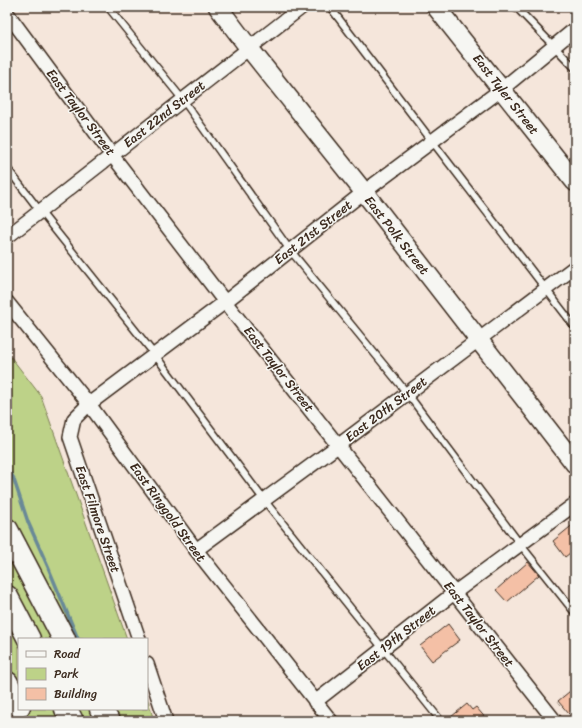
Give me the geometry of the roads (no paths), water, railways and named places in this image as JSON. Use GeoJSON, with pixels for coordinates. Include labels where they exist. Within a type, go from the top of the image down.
{"type":"FeatureCollection","features":[{"type":"Feature","properties":{"kind":"highway"},"geometry":{"type":"LineString","coordinates":[[7,530],[63,638]]}},
{"type":"Feature","properties":{"kind":"highway"},"geometry":{"type":"LineString","coordinates":[[7,597],[28,638]]}},
{"type":"Feature","properties":{"kind":"highway"},"geometry":{"type":"LineString","coordinates":[[7,683],[18,704]]}},
{"type":"Feature","properties":{"kind":"highway"},"geometry":{"type":"LineString","coordinates":[[21,710],[27,721]]}},
{"type":"Feature","properties":{"kind":"highway"},"geometry":{"type":"LineString","coordinates":[[66,710],[72,721]]}},
{"type":"Feature","properties":{"kind":"highway"},"geometry":{"type":"LineString","coordinates":[[102,710],[108,721]]}},
{"type":"Feature","properties":{"kind":"street","name":"East Polk Street"},"geometry":{"type":"LineString","coordinates":[[218,7],[479,339],[575,464]]}},
{"type":"Feature","properties":{"kind":"street","name":"East 22nd Street"},"geometry":{"type":"LineString","coordinates":[[7,237],[302,7]]}},
{"type":"Feature","properties":{"kind":"street","name":"East Tyler Street"},"geometry":{"type":"LineString","coordinates":[[436,7],[575,182]]}},
{"type":"Feature","properties":{"kind":"street","name":"East Taylor Street"},"geometry":{"type":"LineString","coordinates":[[7,13],[112,155],[225,302],[556,721]]}},
{"type":"Feature","properties":{"kind":"street","name":"East 21st Street"},"geometry":{"type":"LineString","coordinates":[[89,404],[225,302],[364,192],[502,89],[575,29]]}},
{"type":"Feature","properties":{"kind":"street","name":"East 20th Street"},"geometry":{"type":"LineString","coordinates":[[196,550],[339,445],[575,267]]}},
{"type":"Feature","properties":{"kind":"street","name":"East Ringgold Street"},"geometry":{"type":"LineString","coordinates":[[7,302],[89,404],[196,550],[331,721]]}},
{"type":"Feature","properties":{"kind":"street","name":"East Filmore Street"},"geometry":{"type":"LineString","coordinates":[[89,404],[74,419],[70,437],[139,638]]}},
{"type":"Feature","properties":{"kind":"street","name":"East 19th Street"},"geometry":{"type":"LineString","coordinates":[[315,702],[454,593],[575,504]]}},
{"type":"Feature","properties":{"kind":"street"},"geometry":{"type":"LineString","coordinates":[[148,667],[166,721]]}},
{"type":"Feature","properties":{"kind":"lane"},"geometry":{"type":"LineString","coordinates":[[108,7],[183,100],[290,250],[407,393],[520,544],[575,613]]}},
{"type":"Feature","properties":{"kind":"lane"},"geometry":{"type":"LineString","coordinates":[[330,7],[575,327]]}},
{"type":"Feature","properties":{"kind":"lane"},"geometry":{"type":"LineString","coordinates":[[516,7],[575,68]]}},
{"type":"Feature","properties":{"kind":"lane"},"geometry":{"type":"LineString","coordinates":[[7,168],[155,355],[264,500],[441,721]]}},
{"type":"Feature","properties":{"kind":"waterway"},"geometry":{"type":"LineString","coordinates":[[7,470],[13,477],[28,522],[78,638]]}}]}
